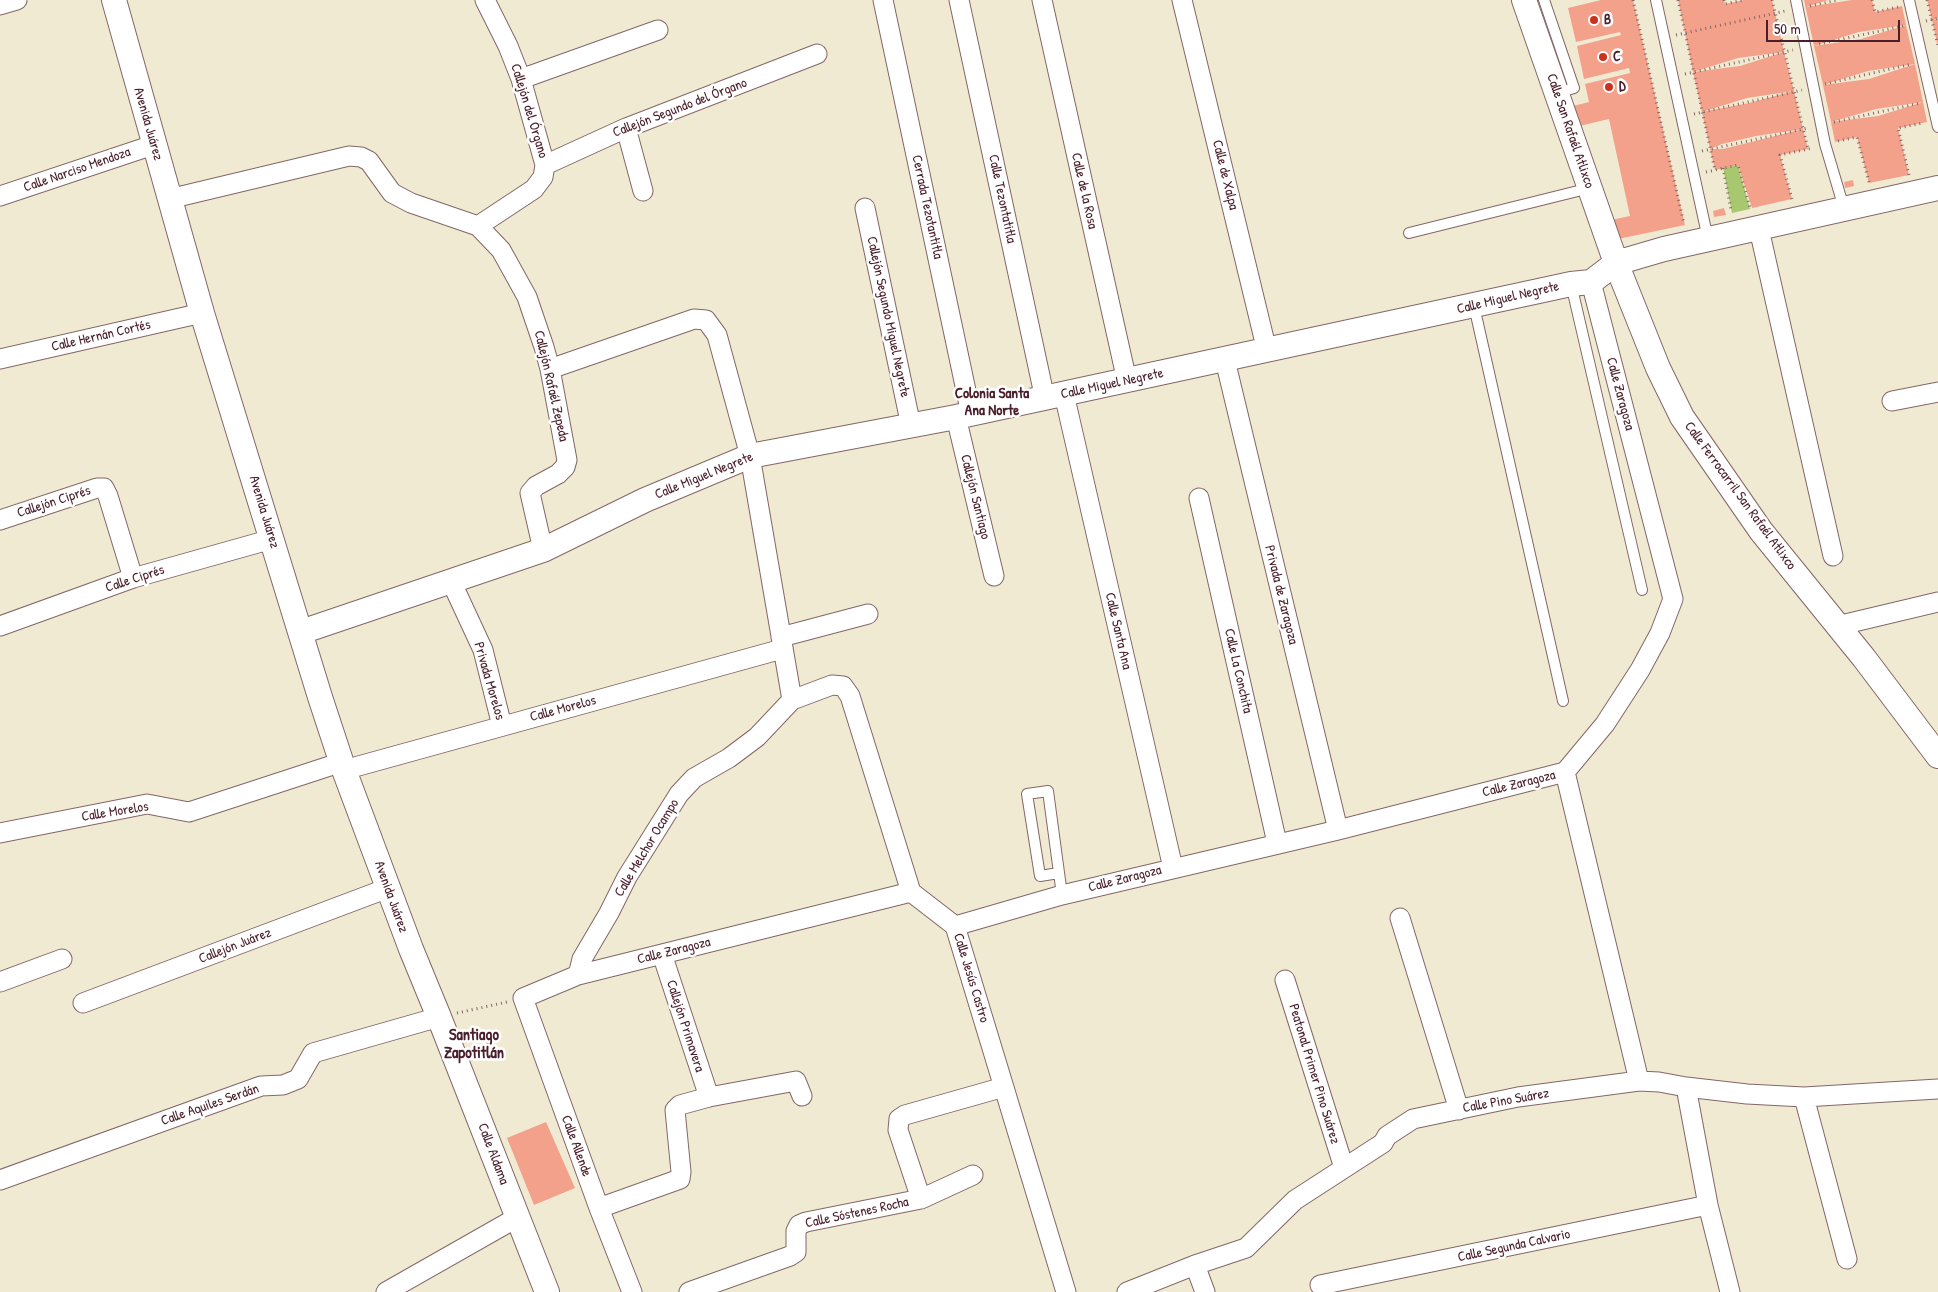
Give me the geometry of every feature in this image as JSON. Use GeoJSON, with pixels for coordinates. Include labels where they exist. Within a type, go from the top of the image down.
{"type":"FeatureCollection","features":[{"type":"Feature","properties":{"kind":"street"},"geometry":{"type":"LineString","coordinates":[[0,5],[18,0]]}},
{"type":"Feature","properties":{"kind":"street","name":"Avenida Juárez"},"geometry":{"type":"LineString","coordinates":[[114,0],[153,145],[202,313],[320,697],[388,888],[439,1017]]}},
{"type":"Feature","properties":{"kind":"street","name":"Callejón del Órgano"},"geometry":{"type":"LineString","coordinates":[[478,226],[534,189],[543,177],[545,165],[521,79],[508,46],[484,0]]}},
{"type":"Feature","properties":{"kind":"street","name":"Cerrada Tezotantitla"},"geometry":{"type":"LineString","coordinates":[[883,0],[963,416]]}},
{"type":"Feature","properties":{"kind":"street","name":"Calle Tezontatitla"},"geometry":{"type":"LineString","coordinates":[[959,0],[1054,397]]}},
{"type":"Feature","properties":{"kind":"street","name":"Calle de la Rosa"},"geometry":{"type":"LineString","coordinates":[[1042,0],[1127,381]]}},
{"type":"Feature","properties":{"kind":"street","name":"Calle de Xalpa"},"geometry":{"type":"LineString","coordinates":[[1182,0],[1267,351]]}},
{"type":"Feature","properties":{"kind":"street","name":"Calle San Rafaél Atlixco"},"geometry":{"type":"LineString","coordinates":[[1524,0],[1616,262]]}},
{"type":"Feature","properties":{"kind":"street"},"geometry":{"type":"LineString","coordinates":[[521,79],[658,30]]}},
{"type":"Feature","properties":{"kind":"street","name":"Callejón Segundo del Órgano"},"geometry":{"type":"LineString","coordinates":[[545,165],[626,128],[817,54]]}},
{"type":"Feature","properties":{"kind":"street"},"geometry":{"type":"LineString","coordinates":[[626,128],[643,191]]}},
{"type":"Feature","properties":{"kind":"street","name":"Calle Narciso Mendoza"},"geometry":{"type":"LineString","coordinates":[[0,196],[153,145]]}},
{"type":"Feature","properties":{"kind":"street","name":"Callejón Rafaél Zepeda"},"geometry":{"type":"LineString","coordinates":[[169,199],[349,156],[361,157],[369,162],[392,193],[411,203],[478,226],[501,250],[527,297],[550,369],[567,460],[565,467],[558,474],[536,486],[530,493],[543,550]]}},
{"type":"Feature","properties":{"kind":"street","name":"Calle Miguel Negrete"},"geometry":{"type":"LineString","coordinates":[[301,632],[543,550],[645,500],[750,456],[963,416],[1581,283],[1616,262],[1708,238],[1755,218],[1844,208],[1938,188]]}},
{"type":"Feature","properties":{"kind":"street","name":"Callejón Segundo Miguel Negrete"},"geometry":{"type":"LineString","coordinates":[[865,208],[911,426]]}},
{"type":"Feature","properties":{"kind":"street"},"geometry":{"type":"LineString","coordinates":[[1755,218],[1833,556]]}},
{"type":"Feature","properties":{"kind":"street","name":"Calle Ferrocarril San Rafaél Atlixco"},"geometry":{"type":"LineString","coordinates":[[1616,262],[1658,368],[1682,417],[1762,531],[1934,744]]}},
{"type":"Feature","properties":{"kind":"street","name":"Calle Zaragoza"},"geometry":{"type":"LineString","coordinates":[[955,926],[1062,895],[1338,830],[1565,772],[1605,724],[1640,670],[1660,633],[1674,599],[1581,283]]}},
{"type":"Feature","properties":{"kind":"street","name":"Calle Hernán Cortés"},"geometry":{"type":"LineString","coordinates":[[0,359],[202,313]]}},
{"type":"Feature","properties":{"kind":"street"},"geometry":{"type":"LineString","coordinates":[[550,369],[694,319],[706,320],[717,335],[750,456],[792,700]]}},
{"type":"Feature","properties":{"kind":"street","name":"Privada de Zaragoza"},"geometry":{"type":"LineString","coordinates":[[1225,360],[1338,830]]}},
{"type":"Feature","properties":{"kind":"street"},"geometry":{"type":"LineString","coordinates":[[1892,401],[1938,392]]}},
{"type":"Feature","properties":{"kind":"street","name":"Calle Santa Ana"},"geometry":{"type":"LineString","coordinates":[[1054,397],[1173,868]]}},
{"type":"Feature","properties":{"kind":"street","name":"Callejón Santiago"},"geometry":{"type":"LineString","coordinates":[[963,416],[994,576]]}},
{"type":"Feature","properties":{"kind":"street","name":"Callejón Ciprés"},"geometry":{"type":"LineString","coordinates":[[0,520],[97,488],[104,488],[133,578]]}},
{"type":"Feature","properties":{"kind":"street","name":"Calle La Conchita"},"geometry":{"type":"LineString","coordinates":[[1199,498],[1277,843]]}},
{"type":"Feature","properties":{"kind":"street","name":"Calle Ciprés"},"geometry":{"type":"LineString","coordinates":[[0,626],[133,578],[272,539]]}},
{"type":"Feature","properties":{"kind":"street","name":"Privada Morelos"},"geometry":{"type":"LineString","coordinates":[[451,581],[482,650],[502,726]]}},
{"type":"Feature","properties":{"kind":"street"},"geometry":{"type":"LineString","coordinates":[[1838,626],[1938,602]]}},
{"type":"Feature","properties":{"kind":"street","name":"Calle Morelos"},"geometry":{"type":"LineString","coordinates":[[0,832],[148,804],[190,812],[343,766],[502,726],[782,643],[868,614]]}},
{"type":"Feature","properties":{"kind":"street","name":"Calle Melchor Ocampo"},"geometry":{"type":"LineString","coordinates":[[578,974],[582,959],[609,913],[627,877],[679,794],[694,778],[730,758],[757,737],[792,700],[832,685],[842,686],[850,696],[911,892]]}},
{"type":"Feature","properties":{"kind":"street"},"geometry":{"type":"LineString","coordinates":[[1565,772],[1639,1081]]}},
{"type":"Feature","properties":{"kind":"street","name":"Callejón Juárez"},"geometry":{"type":"LineString","coordinates":[[82,1003],[388,888]]}},
{"type":"Feature","properties":{"kind":"street","name":"Calle Zaragoza"},"geometry":{"type":"LineString","coordinates":[[523,998],[578,974],[911,892]]}},
{"type":"Feature","properties":{"kind":"street","name":"Calle Jesús Castro"},"geometry":{"type":"LineString","coordinates":[[911,892],[955,926],[1066,1292]]}},
{"type":"Feature","properties":{"kind":"street"},"geometry":{"type":"LineString","coordinates":[[1400,918],[1458,1110]]}},
{"type":"Feature","properties":{"kind":"street","name":"Callejón Primavera"},"geometry":{"type":"LineString","coordinates":[[662,954],[709,1097]]}},
{"type":"Feature","properties":{"kind":"street"},"geometry":{"type":"LineString","coordinates":[[0,982],[62,959]]}},
{"type":"Feature","properties":{"kind":"street","name":"Peatonal Primer Pino Suárez"},"geometry":{"type":"LineString","coordinates":[[1285,980],[1344,1168]]}},
{"type":"Feature","properties":{"kind":"street","name":"Calle Allende"},"geometry":{"type":"LineString","coordinates":[[523,998],[598,1208],[632,1292]]}},
{"type":"Feature","properties":{"kind":"street","name":"Calle Aquiles Serdán"},"geometry":{"type":"LineString","coordinates":[[0,1180],[261,1086],[283,1085],[298,1079],[314,1053],[439,1017]]}},
{"type":"Feature","properties":{"kind":"street","name":"Calle Aldama"},"geometry":{"type":"LineString","coordinates":[[439,1017],[547,1292]]}},
{"type":"Feature","properties":{"kind":"street"},"geometry":{"type":"LineString","coordinates":[[598,1208],[680,1179],[681,1172],[675,1110],[680,1105],[709,1097],[796,1081],[802,1096]]}},
{"type":"Feature","properties":{"kind":"street","name":"Calle Pino Suárez"},"geometry":{"type":"LineString","coordinates":[[1127,1292],[1195,1265],[1246,1248],[1295,1200],[1382,1143],[1387,1136],[1413,1119],[1518,1097],[1639,1081],[1747,1094],[1804,1097],[1938,1089]]}},
{"type":"Feature","properties":{"kind":"street","name":"Calle Sóstenes Rocha"},"geometry":{"type":"LineString","coordinates":[[689,1292],[790,1256],[796,1252],[796,1231],[799,1225],[806,1222],[921,1199],[898,1130],[899,1119],[905,1115],[1004,1087]]}},
{"type":"Feature","properties":{"kind":"street"},"geometry":{"type":"LineString","coordinates":[[1686,1087],[1708,1205],[1730,1292]]}},
{"type":"Feature","properties":{"kind":"street"},"geometry":{"type":"LineString","coordinates":[[1804,1097],[1847,1259]]}},
{"type":"Feature","properties":{"kind":"street"},"geometry":{"type":"LineString","coordinates":[[921,1199],[973,1175]]}},
{"type":"Feature","properties":{"kind":"street","name":"Calle Segunda Calvario"},"geometry":{"type":"LineString","coordinates":[[1320,1285],[1708,1205]]}},
{"type":"Feature","properties":{"kind":"street"},"geometry":{"type":"LineString","coordinates":[[386,1292],[518,1217]]}},
{"type":"Feature","properties":{"kind":"street"},"geometry":{"type":"LineString","coordinates":[[1195,1265],[1205,1292]]}},
{"type":"Feature","properties":{"kind":"lane"},"geometry":{"type":"LineString","coordinates":[[1544,0],[1574,88],[1557,93]]}},
{"type":"Feature","properties":{"kind":"lane"},"geometry":{"type":"LineString","coordinates":[[1656,0],[1708,238]]}},
{"type":"Feature","properties":{"kind":"lane"},"geometry":{"type":"LineString","coordinates":[[1906,3],[1938,126]]}},
{"type":"Feature","properties":{"kind":"lane"},"geometry":{"type":"LineString","coordinates":[[1797,4],[1825,144],[1844,208]]}},
{"type":"Feature","properties":{"kind":"lane"},"geometry":{"type":"LineString","coordinates":[[1409,234],[1590,188]]}},
{"type":"Feature","properties":{"kind":"lane"},"geometry":{"type":"LineString","coordinates":[[1581,283],[1642,590]]}},
{"type":"Feature","properties":{"kind":"lane"},"geometry":{"type":"LineString","coordinates":[[1474,306],[1563,702]]}},
{"type":"Feature","properties":{"kind":"lane"},"geometry":{"type":"LineString","coordinates":[[1059,873],[1040,876],[1027,794],[1048,791],[1062,895]]}},
{"type":"Feature","properties":{"kind":"path"},"geometry":{"type":"LineString","coordinates":[[1633,0],[1685,224]]}},
{"type":"Feature","properties":{"kind":"path"},"geometry":{"type":"LineString","coordinates":[[1678,0],[1715,170]]}},
{"type":"Feature","properties":{"kind":"path"},"geometry":{"type":"LineString","coordinates":[[1724,0],[1725,4],[1744,0]]}},
{"type":"Feature","properties":{"kind":"path"},"geometry":{"type":"LineString","coordinates":[[1772,0],[1808,149],[1780,155],[1792,200]]}},
{"type":"Feature","properties":{"kind":"path"},"geometry":{"type":"LineString","coordinates":[[1663,38],[1775,14],[1797,4],[1838,0]]}},
{"type":"Feature","properties":{"kind":"path"},"geometry":{"type":"LineString","coordinates":[[1872,0],[1875,12],[1906,3]]}},
{"type":"Feature","properties":{"kind":"path"},"geometry":{"type":"LineString","coordinates":[[1928,0],[1938,46]]}},
{"type":"Feature","properties":{"kind":"path"},"geometry":{"type":"LineString","coordinates":[[1909,175],[1898,128],[1928,122]]}},
{"type":"Feature","properties":{"kind":"path"},"geometry":{"type":"LineString","coordinates":[[1835,142],[1857,137],[1869,183]]}},
{"type":"Feature","properties":{"kind":"path"},"geometry":{"type":"LineString","coordinates":[[1738,164],[1755,218]]}},
{"type":"Feature","properties":{"kind":"path"},"geometry":{"type":"LineString","coordinates":[[1723,168],[1731,210]]}},
{"type":"Feature","properties":{"kind":"path"},"geometry":{"type":"LineString","coordinates":[[439,1017],[523,998]]}},
{"type":"Feature","properties":{"kind":"green space"},"geometry":{"type":"Polygon","coordinates":[[[1738,165],[1750,209],[1732,213],[1723,168],[1738,165]]]}},
{"type":"Feature","properties":{"kind":"building"},"geometry":{"type":"Polygon","coordinates":[[[1601,0],[1633,0],[1685,225],[1618,239],[1611,220],[1630,216],[1609,119],[1579,126],[1573,106],[1589,102],[1585,84],[1630,73],[1629,68],[1584,79],[1577,46],[1621,35],[1620,32],[1576,42],[1568,8],[1601,0]]]}},
{"type":"Feature","properties":{"kind":"building"},"geometry":{"type":"Polygon","coordinates":[[[1678,0],[1724,0],[1725,4],[1744,0],[1772,0],[1784,52],[1738,58],[1693,72],[1678,0]]]}},
{"type":"Feature","properties":{"kind":"building"},"geometry":{"type":"Polygon","coordinates":[[[1804,0],[1828,0],[1806,7],[1852,0],[1872,0],[1875,12],[1902,6],[1906,25],[1859,32],[1814,46],[1804,0]]]}},
{"type":"Feature","properties":{"kind":"building"},"geometry":{"type":"Polygon","coordinates":[[[1927,0],[1938,0],[1938,18],[1932,20],[1927,0]]]}},
{"type":"Feature","properties":{"kind":"building"},"geometry":{"type":"Polygon","coordinates":[[[1938,19],[1938,43],[1937,43],[1932,20],[1938,19]]]}},
{"type":"Feature","properties":{"kind":"building"},"geometry":{"type":"Polygon","coordinates":[[[1906,25],[1915,64],[1868,71],[1823,85],[1814,46],[1861,39],[1906,25]]]}},
{"type":"Feature","properties":{"kind":"building"},"geometry":{"type":"Polygon","coordinates":[[[1784,52],[1794,91],[1747,98],[1702,112],[1693,72],[1740,66],[1784,52]]]}},
{"type":"Feature","properties":{"kind":"building"},"geometry":{"type":"Polygon","coordinates":[[[1915,64],[1923,102],[1876,109],[1831,122],[1823,85],[1869,79],[1915,64]]]}},
{"type":"Feature","properties":{"kind":"building"},"geometry":{"type":"Polygon","coordinates":[[[1794,91],[1803,129],[1756,136],[1722,144],[1710,149],[1702,112],[1749,103],[1794,91]]]}},
{"type":"Feature","properties":{"kind":"building"},"geometry":{"type":"Polygon","coordinates":[[[1923,102],[1927,122],[1898,128],[1909,175],[1869,183],[1857,137],[1835,142],[1831,122],[1878,116],[1923,102]]]}},
{"type":"Feature","properties":{"kind":"building"},"geometry":{"type":"Polygon","coordinates":[[[1803,129],[1808,149],[1780,155],[1792,199],[1752,208],[1738,165],[1715,170],[1710,149],[1723,149],[1803,129]]]}},
{"type":"Feature","properties":{"kind":"building"},"geometry":{"type":"Polygon","coordinates":[[[1853,180],[1854,186],[1845,188],[1844,182],[1853,180]]]}},
{"type":"Feature","properties":{"kind":"building"},"geometry":{"type":"Polygon","coordinates":[[[1724,208],[1726,215],[1714,217],[1713,211],[1724,208]]]}},
{"type":"Feature","properties":{"kind":"building"},"geometry":{"type":"Polygon","coordinates":[[[546,1122],[575,1188],[534,1205],[507,1138],[546,1122]]]}},
{"type":"Feature","properties":{"kind":"place","name":"B"},"geometry":{"type":"Point","coordinates":[1594,20]}},
{"type":"Feature","properties":{"kind":"place","name":"C"},"geometry":{"type":"Point","coordinates":[1603,57]}},
{"type":"Feature","properties":{"kind":"place","name":"D"},"geometry":{"type":"Point","coordinates":[1609,87]}},
{"type":"Feature","properties":{"kind":"district","name":"Colonia Santa Ana Norte"},"geometry":{"type":"Point","coordinates":[992,402]}},
{"type":"Feature","properties":{"kind":"district","name":"Santiago Zapotitlán"},"geometry":{"type":"Point","coordinates":[474,1045]}}]}
